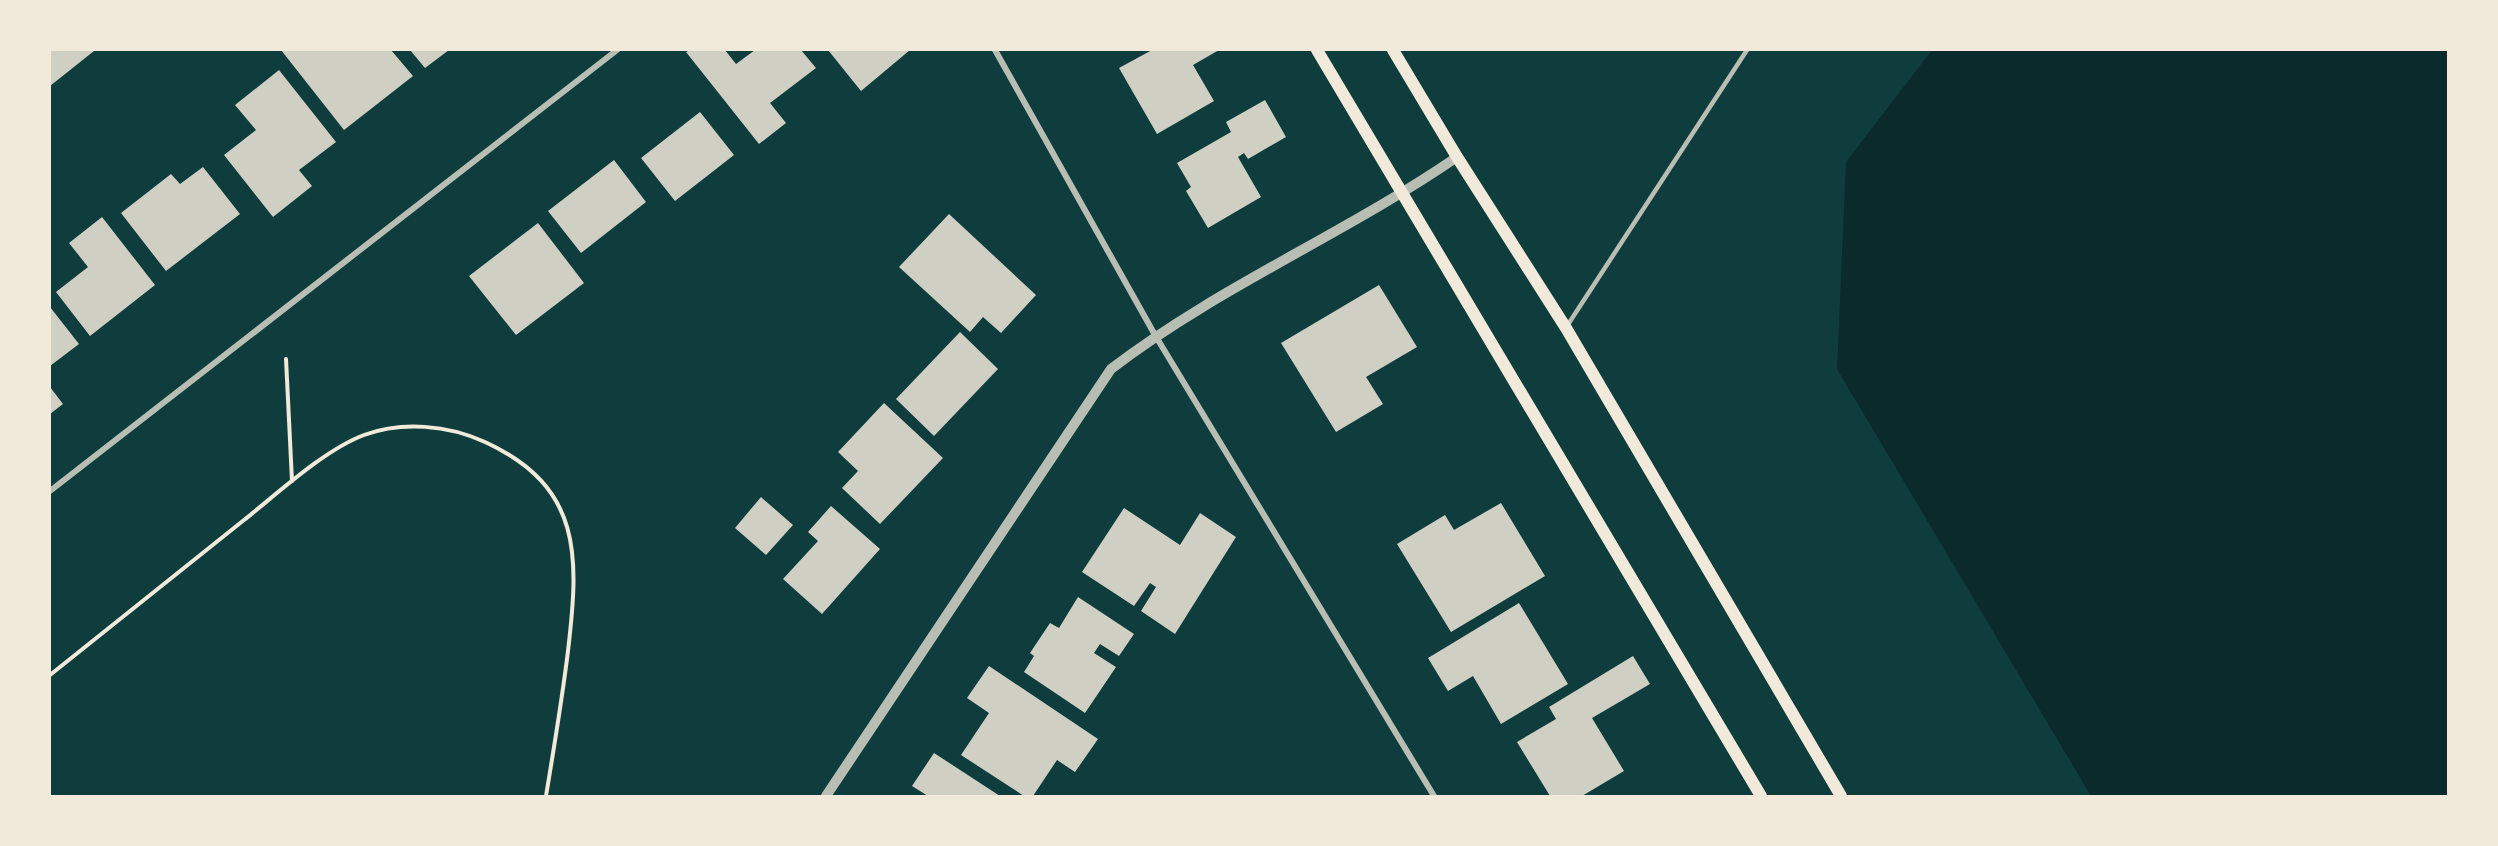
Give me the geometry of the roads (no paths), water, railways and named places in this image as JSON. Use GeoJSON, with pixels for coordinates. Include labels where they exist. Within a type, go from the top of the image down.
{"type":"FeatureCollection","features":[{"type":"Feature","properties":{"kind":"main road"},"geometry":{"type":"LineString","coordinates":[[1317,50],[1761,796]]}},
{"type":"Feature","properties":{"kind":"main road"},"geometry":{"type":"LineString","coordinates":[[1393,50],[1457,157],[1566,328],[1841,796]]}},
{"type":"Feature","properties":{"kind":"street"},"geometry":{"type":"LineString","coordinates":[[50,490],[617,50]]}},
{"type":"Feature","properties":{"kind":"street"},"geometry":{"type":"LineString","coordinates":[[995,50],[1155,335],[1434,796]]}},
{"type":"Feature","properties":{"kind":"street"},"geometry":{"type":"LineString","coordinates":[[826,796],[1111,369],[1155,335],[1403,194],[1457,157]]}},
{"type":"Feature","properties":{"kind":"lane"},"geometry":{"type":"LineString","coordinates":[[1566,328],[1747,50]]}},
{"type":"Feature","properties":{"kind":"water"},"geometry":{"type":"Polygon","coordinates":[[[1932,50],[2448,50],[2448,796],[2091,796],[1837,369],[1846,162],[1932,50]]]}}]}
